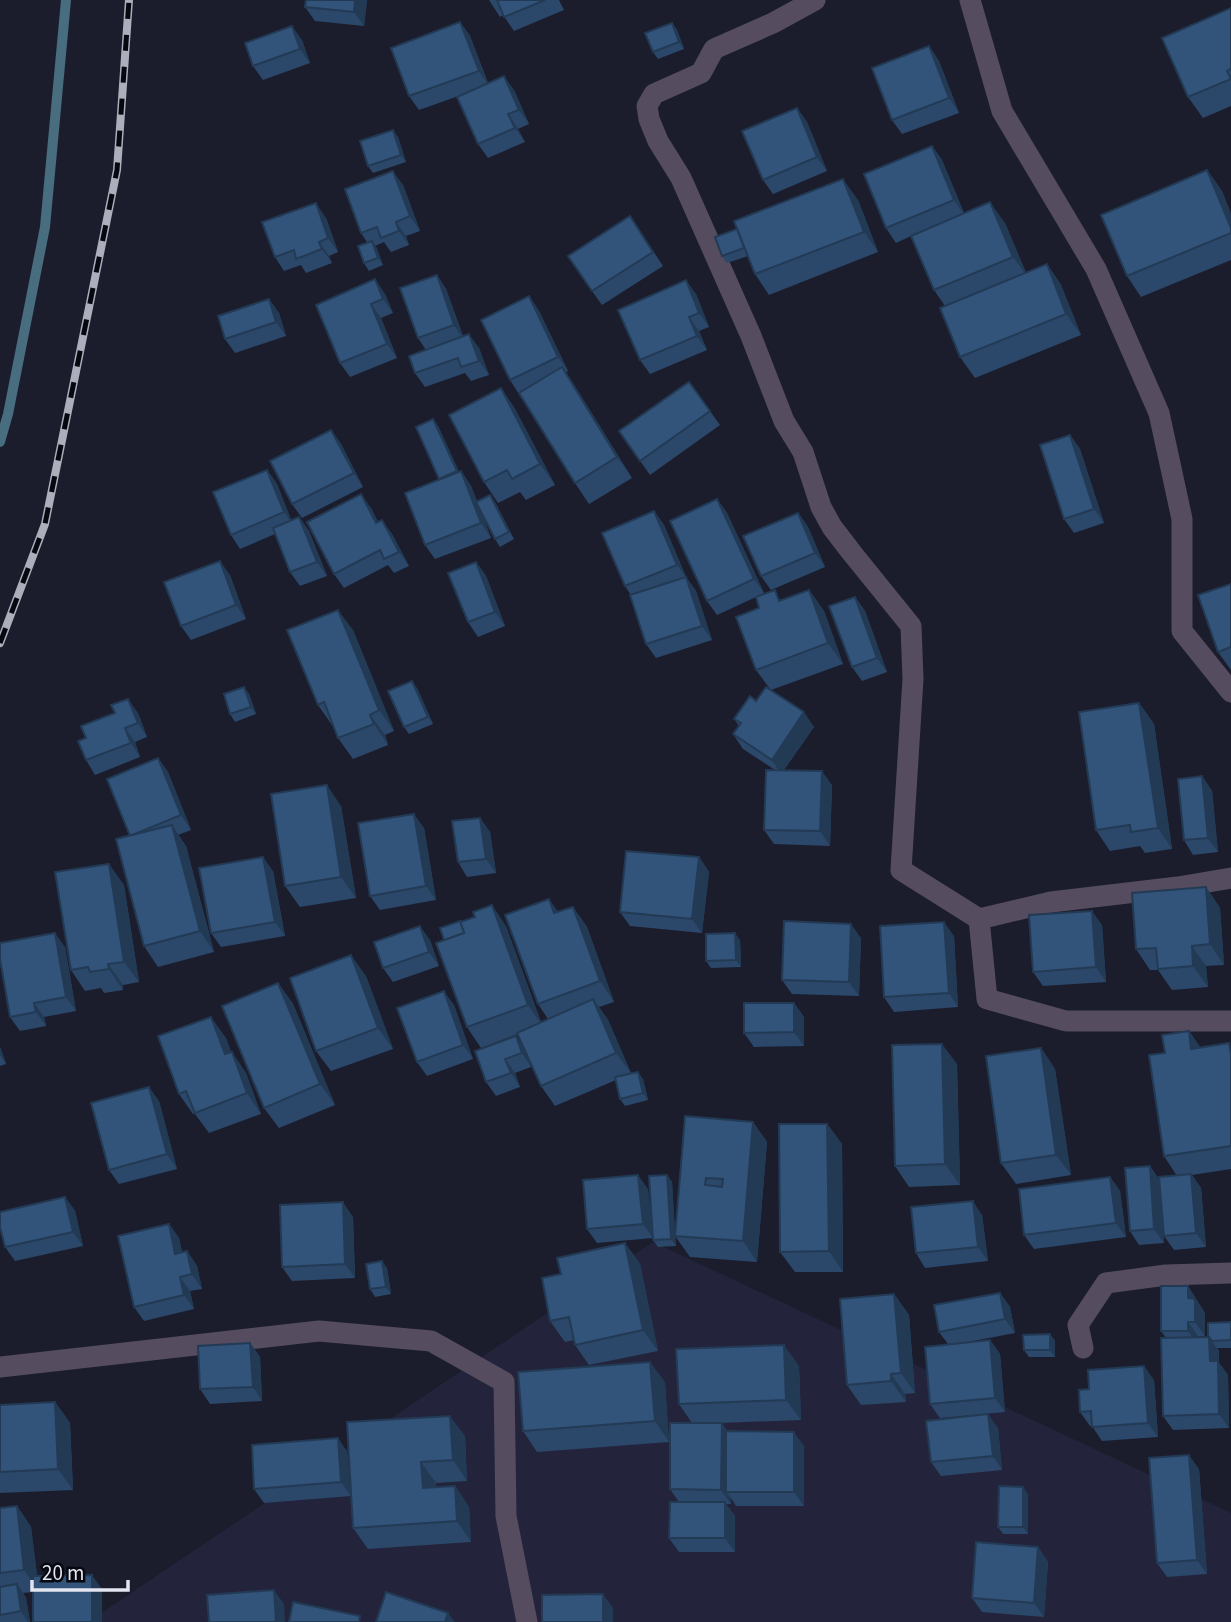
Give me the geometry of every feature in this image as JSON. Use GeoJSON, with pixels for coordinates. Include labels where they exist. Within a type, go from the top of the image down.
{"type":"FeatureCollection","features":[{"type":"Feature","properties":{"kind":"street"},"geometry":{"type":"LineString","coordinates":[[815,0],[714,50],[701,73],[654,94],[647,106],[657,141],[681,178],[751,336],[784,421],[803,452],[821,507],[832,527],[911,626],[913,680],[901,870],[979,919],[1051,902],[1231,878]]}},
{"type":"Feature","properties":{"kind":"street"},"geometry":{"type":"LineString","coordinates":[[971,0],[1002,111],[1096,269],[1159,412],[1182,519],[1182,631],[1231,692]]}},
{"type":"Feature","properties":{"kind":"street"},"geometry":{"type":"LineString","coordinates":[[979,919],[987,999],[1066,1021],[1231,1021]]}},
{"type":"Feature","properties":{"kind":"street"},"geometry":{"type":"LineString","coordinates":[[1083,1348],[1078,1325],[1107,1283],[1166,1275],[1231,1273]]}},
{"type":"Feature","properties":{"kind":"street"},"geometry":{"type":"LineString","coordinates":[[0,1367],[319,1331],[430,1342],[504,1382],[506,1516],[527,1622]]}},
{"type":"Feature","properties":{"kind":"shaded area"},"geometry":{"type":"Polygon","coordinates":[[[653,1242],[1231,1513],[1231,1622],[88,1622],[653,1242]]]}},
{"type":"Feature","properties":{"kind":"building"},"geometry":{"type":"Polygon","coordinates":[[[306,0],[355,0],[354,12],[305,7],[306,0]]]}},
{"type":"Feature","properties":{"kind":"building"},"geometry":{"type":"Polygon","coordinates":[[[497,0],[545,0],[504,17],[497,0]]]}},
{"type":"Feature","properties":{"kind":"building"},"geometry":{"type":"Polygon","coordinates":[[[1231,8],[1231,69],[1227,71],[1231,79],[1188,97],[1162,38],[1231,8]]]}},
{"type":"Feature","properties":{"kind":"building"},"geometry":{"type":"Polygon","coordinates":[[[460,22],[479,71],[409,96],[391,48],[460,22]]]}},
{"type":"Feature","properties":{"kind":"building"},"geometry":{"type":"Polygon","coordinates":[[[672,23],[679,42],[653,52],[645,33],[672,23]]]}},
{"type":"Feature","properties":{"kind":"building"},"geometry":{"type":"Polygon","coordinates":[[[292,26],[300,49],[253,66],[245,43],[292,26]]]}},
{"type":"Feature","properties":{"kind":"building"},"geometry":{"type":"Polygon","coordinates":[[[929,46],[949,98],[892,120],[872,68],[929,46]]]}},
{"type":"Feature","properties":{"kind":"building"},"geometry":{"type":"Polygon","coordinates":[[[504,76],[519,110],[508,114],[515,128],[478,144],[457,97],[504,76]]]}},
{"type":"Feature","properties":{"kind":"building"},"geometry":{"type":"Polygon","coordinates":[[[797,108],[817,157],[763,180],[742,131],[797,108]]]}},
{"type":"Feature","properties":{"kind":"building"},"geometry":{"type":"Polygon","coordinates":[[[393,130],[401,155],[368,166],[360,141],[393,130]]]}},
{"type":"Feature","properties":{"kind":"building"},"geometry":{"type":"Polygon","coordinates":[[[932,146],[954,200],[886,228],[864,174],[932,146]]]}},
{"type":"Feature","properties":{"kind":"building"},"geometry":{"type":"Polygon","coordinates":[[[1207,170],[1231,233],[1127,276],[1101,215],[1207,170]]]}},
{"type":"Feature","properties":{"kind":"building"},"geometry":{"type":"Polygon","coordinates":[[[393,171],[410,216],[396,222],[399,231],[381,238],[377,227],[361,233],[345,189],[393,171]]]}},
{"type":"Feature","properties":{"kind":"building"},"geometry":{"type":"Polygon","coordinates":[[[843,179],[864,232],[755,274],[734,221],[843,179]]]}},
{"type":"Feature","properties":{"kind":"building"},"geometry":{"type":"Polygon","coordinates":[[[990,202],[1013,257],[934,290],[911,236],[990,202]]]}},
{"type":"Feature","properties":{"kind":"building"},"geometry":{"type":"Polygon","coordinates":[[[316,203],[328,238],[319,242],[322,249],[296,259],[294,250],[275,257],[262,222],[316,203]]]}},
{"type":"Feature","properties":{"kind":"building"},"geometry":{"type":"Polygon","coordinates":[[[630,216],[653,252],[592,291],[568,256],[630,216]]]}},
{"type":"Feature","properties":{"kind":"building"},"geometry":{"type":"Polygon","coordinates":[[[737,229],[744,248],[722,256],[715,237],[737,229]]]}},
{"type":"Feature","properties":{"kind":"building"},"geometry":{"type":"Polygon","coordinates":[[[372,241],[378,258],[364,263],[358,246],[372,241]]]}},
{"type":"Feature","properties":{"kind":"building"},"geometry":{"type":"Polygon","coordinates":[[[1047,264],[1066,314],[960,357],[940,308],[1047,264]]]}},
{"type":"Feature","properties":{"kind":"building"},"geometry":{"type":"Polygon","coordinates":[[[437,275],[454,325],[418,338],[400,288],[437,275]]]}},
{"type":"Feature","properties":{"kind":"building"},"geometry":{"type":"Polygon","coordinates":[[[375,279],[383,299],[371,304],[387,344],[340,363],[316,305],[375,279]]]}},
{"type":"Feature","properties":{"kind":"building"},"geometry":{"type":"Polygon","coordinates":[[[686,280],[699,313],[689,317],[697,336],[640,360],[618,310],[686,280]]]}},
{"type":"Feature","properties":{"kind":"building"},"geometry":{"type":"Polygon","coordinates":[[[529,296],[558,357],[510,380],[481,320],[529,296]]]}},
{"type":"Feature","properties":{"kind":"building"},"geometry":{"type":"Polygon","coordinates":[[[269,299],[276,322],[225,339],[218,316],[269,299]]]}},
{"type":"Feature","properties":{"kind":"building"},"geometry":{"type":"Polygon","coordinates":[[[469,334],[479,361],[461,367],[458,358],[415,373],[409,356],[469,334]]]}},
{"type":"Feature","properties":{"kind":"building"},"geometry":{"type":"Polygon","coordinates":[[[562,367],[617,457],[575,483],[519,393],[562,367]]]}},
{"type":"Feature","properties":{"kind":"building"},"geometry":{"type":"Polygon","coordinates":[[[689,382],[710,411],[640,461],[619,431],[689,382]]]}},
{"type":"Feature","properties":{"kind":"building"},"geometry":{"type":"Polygon","coordinates":[[[501,388],[540,464],[512,479],[507,470],[484,482],[449,415],[501,388]]]}},
{"type":"Feature","properties":{"kind":"building"},"geometry":{"type":"Polygon","coordinates":[[[433,419],[457,471],[439,479],[416,427],[433,419]]]}},
{"type":"Feature","properties":{"kind":"building"},"geometry":{"type":"Polygon","coordinates":[[[331,430],[354,473],[292,504],[270,461],[331,430]]]}},
{"type":"Feature","properties":{"kind":"building"},"geometry":{"type":"Polygon","coordinates":[[[1070,435],[1094,509],[1064,519],[1040,445],[1070,435]]]}},
{"type":"Feature","properties":{"kind":"building"},"geometry":{"type":"Polygon","coordinates":[[[267,470],[284,512],[231,535],[213,492],[267,470]]]}},
{"type":"Feature","properties":{"kind":"building"},"geometry":{"type":"Polygon","coordinates":[[[461,471],[481,523],[425,545],[405,493],[461,471]]]}},
{"type":"Feature","properties":{"kind":"building"},"geometry":{"type":"Polygon","coordinates":[[[361,494],[376,523],[382,520],[399,552],[384,559],[380,550],[334,574],[307,522],[361,494]]]}},
{"type":"Feature","properties":{"kind":"building"},"geometry":{"type":"Polygon","coordinates":[[[490,495],[509,532],[495,539],[476,502],[490,495]]]}},
{"type":"Feature","properties":{"kind":"building"},"geometry":{"type":"Polygon","coordinates":[[[717,499],[754,579],[707,601],[670,521],[717,499]]]}},
{"type":"Feature","properties":{"kind":"building"},"geometry":{"type":"Polygon","coordinates":[[[654,511],[677,565],[625,586],[602,533],[654,511]]]}},
{"type":"Feature","properties":{"kind":"building"},"geometry":{"type":"Polygon","coordinates":[[[798,513],[815,553],[761,576],[743,536],[798,513]]]}},
{"type":"Feature","properties":{"kind":"building"},"geometry":{"type":"Polygon","coordinates":[[[299,517],[317,562],[290,572],[273,528],[299,517]]]}},
{"type":"Feature","properties":{"kind":"building"},"geometry":{"type":"Polygon","coordinates":[[[220,561],[236,605],[181,626],[164,582],[220,561]]]}},
{"type":"Feature","properties":{"kind":"building"},"geometry":{"type":"Polygon","coordinates":[[[476,562],[495,612],[468,622],[448,573],[476,562]]]}},
{"type":"Feature","properties":{"kind":"building"},"geometry":{"type":"Polygon","coordinates":[[[686,577],[702,626],[646,644],[630,595],[686,577]]]}},
{"type":"Feature","properties":{"kind":"building"},"geometry":{"type":"Polygon","coordinates":[[[1231,584],[1231,647],[1218,652],[1198,595],[1231,584]]]}},
{"type":"Feature","properties":{"kind":"building"},"geometry":{"type":"Polygon","coordinates":[[[775,590],[779,601],[809,590],[828,643],[756,670],[736,617],[759,608],[756,597],[775,590]]]}},
{"type":"Feature","properties":{"kind":"building"},"geometry":{"type":"Polygon","coordinates":[[[855,597],[877,658],[852,667],[829,606],[855,597]]]}},
{"type":"Feature","properties":{"kind":"building"},"geometry":{"type":"Polygon","coordinates":[[[338,610],[379,710],[370,715],[374,724],[338,738],[324,702],[318,705],[287,630],[338,610]]]}},
{"type":"Feature","properties":{"kind":"building"},"geometry":{"type":"Polygon","coordinates":[[[412,681],[428,717],[404,727],[388,691],[412,681]]]}},
{"type":"Feature","properties":{"kind":"building"},"geometry":{"type":"Polygon","coordinates":[[[244,687],[251,707],[230,714],[224,694],[244,687]]]}},
{"type":"Feature","properties":{"kind":"building"},"geometry":{"type":"Polygon","coordinates":[[[766,687],[804,712],[772,760],[733,734],[741,723],[734,719],[750,696],[756,701],[766,687]]]}},
{"type":"Feature","properties":{"kind":"building"},"geometry":{"type":"Polygon","coordinates":[[[128,699],[138,723],[125,728],[131,743],[86,760],[78,741],[86,738],[81,726],[115,713],[111,705],[128,699]]]}},
{"type":"Feature","properties":{"kind":"building"},"geometry":{"type":"Polygon","coordinates":[[[1139,703],[1158,828],[1131,832],[1130,825],[1096,830],[1079,712],[1139,703]]]}},
{"type":"Feature","properties":{"kind":"building"},"geometry":{"type":"Polygon","coordinates":[[[158,758],[181,815],[130,836],[107,779],[158,758]]]}},
{"type":"Feature","properties":{"kind":"building"},"geometry":{"type":"Polygon","coordinates":[[[766,770],[822,771],[820,831],[764,830],[766,770]]]}},
{"type":"Feature","properties":{"kind":"building"},"geometry":{"type":"Polygon","coordinates":[[[1202,776],[1208,838],[1184,840],[1178,779],[1202,776]]]}},
{"type":"Feature","properties":{"kind":"building"},"geometry":{"type":"Polygon","coordinates":[[[327,785],[341,877],[285,886],[271,794],[327,785]]]}},
{"type":"Feature","properties":{"kind":"building"},"geometry":{"type":"Polygon","coordinates":[[[414,814],[426,886],[370,896],[358,823],[414,814]]]}},
{"type":"Feature","properties":{"kind":"building"},"geometry":{"type":"Polygon","coordinates":[[[480,818],[486,859],[458,862],[452,821],[480,818]]]}},
{"type":"Feature","properties":{"kind":"building"},"geometry":{"type":"Polygon","coordinates":[[[172,825],[200,931],[144,946],[116,839],[172,825]]]}},
{"type":"Feature","properties":{"kind":"building"},"geometry":{"type":"Polygon","coordinates":[[[626,851],[699,857],[692,919],[620,912],[626,851]]]}},
{"type":"Feature","properties":{"kind":"building"},"geometry":{"type":"Polygon","coordinates":[[[263,857],[275,922],[211,933],[199,868],[263,857]]]}},
{"type":"Feature","properties":{"kind":"building"},"geometry":{"type":"Polygon","coordinates":[[[109,864],[124,962],[108,964],[109,969],[90,972],[88,967],[71,970],[55,872],[109,864]]]}},
{"type":"Feature","properties":{"kind":"building"},"geometry":{"type":"Polygon","coordinates":[[[1206,887],[1210,944],[1192,946],[1193,966],[1158,969],[1156,948],[1136,949],[1132,893],[1206,887]]]}},
{"type":"Feature","properties":{"kind":"building"},"geometry":{"type":"Polygon","coordinates":[[[549,899],[554,913],[573,907],[600,981],[538,1004],[505,915],[549,899]]]}},
{"type":"Feature","properties":{"kind":"building"},"geometry":{"type":"Polygon","coordinates":[[[492,905],[528,1005],[467,1027],[436,943],[464,933],[460,922],[475,917],[473,912],[492,905]]]}},
{"type":"Feature","properties":{"kind":"building"},"geometry":{"type":"Polygon","coordinates":[[[1092,911],[1096,967],[1033,972],[1029,915],[1092,911]]]}},
{"type":"Feature","properties":{"kind":"building"},"geometry":{"type":"Polygon","coordinates":[[[460,921],[464,933],[444,940],[440,928],[460,921]]]}},
{"type":"Feature","properties":{"kind":"building"},"geometry":{"type":"Polygon","coordinates":[[[784,921],[851,924],[849,982],[782,980],[784,921]]]}},
{"type":"Feature","properties":{"kind":"building"},"geometry":{"type":"Polygon","coordinates":[[[944,922],[949,993],[884,997],[880,926],[944,922]]]}},
{"type":"Feature","properties":{"kind":"building"},"geometry":{"type":"Polygon","coordinates":[[[420,926],[429,952],[383,968],[374,942],[420,926]]]}},
{"type":"Feature","properties":{"kind":"building"},"geometry":{"type":"Polygon","coordinates":[[[55,933],[66,997],[34,1003],[36,1012],[10,1017],[0,959],[0,943],[55,933]]]}},
{"type":"Feature","properties":{"kind":"building"},"geometry":{"type":"Polygon","coordinates":[[[735,933],[736,960],[706,961],[706,934],[735,933]]]}},
{"type":"Feature","properties":{"kind":"building"},"geometry":{"type":"Polygon","coordinates":[[[351,955],[378,1028],[316,1051],[290,978],[351,955]]]}},
{"type":"Feature","properties":{"kind":"building"},"geometry":{"type":"Polygon","coordinates":[[[278,983],[320,1084],[264,1108],[222,1006],[278,983]]]}},
{"type":"Feature","properties":{"kind":"building"},"geometry":{"type":"Polygon","coordinates":[[[444,991],[463,1045],[417,1062],[397,1008],[444,991]]]}},
{"type":"Feature","properties":{"kind":"building"},"geometry":{"type":"Polygon","coordinates":[[[593,999],[616,1053],[541,1086],[517,1033],[593,999]]]}},
{"type":"Feature","properties":{"kind":"building"},"geometry":{"type":"Polygon","coordinates":[[[744,1003],[794,1003],[794,1032],[744,1033],[744,1003]]]}},
{"type":"Feature","properties":{"kind":"building"},"geometry":{"type":"Polygon","coordinates":[[[211,1017],[225,1054],[232,1052],[247,1093],[195,1113],[186,1091],[179,1094],[158,1036],[211,1017]]]}},
{"type":"Feature","properties":{"kind":"building"},"geometry":{"type":"Polygon","coordinates":[[[1189,1031],[1191,1049],[1229,1043],[1231,1146],[1164,1156],[1149,1055],[1165,1053],[1162,1035],[1189,1031]]]}},
{"type":"Feature","properties":{"kind":"building"},"geometry":{"type":"Polygon","coordinates":[[[516,1036],[522,1053],[505,1059],[511,1073],[486,1082],[475,1051],[516,1036]]]}},
{"type":"Feature","properties":{"kind":"building"},"geometry":{"type":"Polygon","coordinates":[[[942,1044],[945,1164],[895,1166],[892,1045],[942,1044]]]}},
{"type":"Feature","properties":{"kind":"building"},"geometry":{"type":"Polygon","coordinates":[[[1041,1048],[1056,1155],[1001,1163],[986,1056],[1041,1048]]]}},
{"type":"Feature","properties":{"kind":"building"},"geometry":{"type":"Polygon","coordinates":[[[638,1072],[643,1093],[620,1099],[615,1077],[638,1072]]]}},
{"type":"Feature","properties":{"kind":"building"},"geometry":{"type":"Polygon","coordinates":[[[149,1087],[167,1154],[109,1170],[91,1103],[149,1087]]]}},
{"type":"Feature","properties":{"kind":"building"},"geometry":{"type":"Polygon","coordinates":[[[685,1116],[753,1122],[743,1241],[675,1236],[685,1116]],[[706,1178],[705,1185],[722,1187],[723,1179],[706,1178]]]}},
{"type":"Feature","properties":{"kind":"building"},"geometry":{"type":"Polygon","coordinates":[[[779,1124],[827,1124],[829,1251],[780,1252],[779,1124]]]}},
{"type":"Feature","properties":{"kind":"building"},"geometry":{"type":"Polygon","coordinates":[[[1150,1166],[1154,1229],[1130,1231],[1125,1168],[1150,1166]]]}},
{"type":"Feature","properties":{"kind":"building"},"geometry":{"type":"Polygon","coordinates":[[[1191,1174],[1196,1233],[1164,1236],[1159,1177],[1191,1174]]]}},
{"type":"Feature","properties":{"kind":"building"},"geometry":{"type":"Polygon","coordinates":[[[638,1175],[643,1224],[587,1229],[583,1180],[638,1175]]]}},
{"type":"Feature","properties":{"kind":"building"},"geometry":{"type":"Polygon","coordinates":[[[667,1175],[671,1239],[653,1240],[649,1176],[667,1175]]]}},
{"type":"Feature","properties":{"kind":"building"},"geometry":{"type":"Polygon","coordinates":[[[1110,1177],[1116,1223],[1024,1235],[1019,1189],[1110,1177]]]}},
{"type":"Feature","properties":{"kind":"building"},"geometry":{"type":"Polygon","coordinates":[[[65,1197],[73,1232],[5,1247],[0,1227],[0,1212],[65,1197]]]}},
{"type":"Feature","properties":{"kind":"building"},"geometry":{"type":"Polygon","coordinates":[[[973,1201],[978,1247],[916,1253],[911,1207],[973,1201]]]}},
{"type":"Feature","properties":{"kind":"building"},"geometry":{"type":"Polygon","coordinates":[[[343,1202],[345,1264],[282,1267],[280,1205],[343,1202]]]}},
{"type":"Feature","properties":{"kind":"building"},"geometry":{"type":"Polygon","coordinates":[[[169,1224],[175,1254],[187,1251],[192,1274],[180,1277],[184,1295],[134,1307],[118,1236],[169,1224]]]}},
{"type":"Feature","properties":{"kind":"building"},"geometry":{"type":"Polygon","coordinates":[[[625,1243],[643,1330],[575,1345],[569,1317],[550,1321],[542,1278],[561,1274],[557,1258],[625,1243]]]}},
{"type":"Feature","properties":{"kind":"building"},"geometry":{"type":"Polygon","coordinates":[[[382,1261],[386,1287],[370,1289],[366,1264],[382,1261]]]}},
{"type":"Feature","properties":{"kind":"building"},"geometry":{"type":"Polygon","coordinates":[[[1161,1286],[1188,1286],[1188,1298],[1195,1299],[1195,1322],[1188,1322],[1188,1331],[1161,1331],[1161,1286]]]}},
{"type":"Feature","properties":{"kind":"building"},"geometry":{"type":"Polygon","coordinates":[[[1000,1293],[1005,1319],[939,1332],[934,1305],[1000,1293]]]}},
{"type":"Feature","properties":{"kind":"building"},"geometry":{"type":"Polygon","coordinates":[[[894,1294],[901,1373],[891,1374],[891,1381],[847,1385],[840,1299],[894,1294]]]}},
{"type":"Feature","properties":{"kind":"building"},"geometry":{"type":"Polygon","coordinates":[[[1231,1322],[1231,1340],[1212,1341],[1208,1337],[1208,1323],[1231,1322]]]}},
{"type":"Feature","properties":{"kind":"building"},"geometry":{"type":"Polygon","coordinates":[[[1050,1334],[1050,1350],[1024,1350],[1023,1335],[1050,1334]]]}},
{"type":"Feature","properties":{"kind":"building"},"geometry":{"type":"Polygon","coordinates":[[[1209,1337],[1210,1361],[1218,1361],[1219,1414],[1163,1416],[1161,1338],[1209,1337]]]}},
{"type":"Feature","properties":{"kind":"building"},"geometry":{"type":"Polygon","coordinates":[[[990,1340],[995,1398],[930,1404],[925,1347],[990,1340]]]}},
{"type":"Feature","properties":{"kind":"building"},"geometry":{"type":"Polygon","coordinates":[[[250,1343],[253,1387],[200,1389],[198,1346],[250,1343]]]}},
{"type":"Feature","properties":{"kind":"building"},"geometry":{"type":"Polygon","coordinates":[[[784,1345],[786,1400],[679,1404],[676,1349],[784,1345]]]}},
{"type":"Feature","properties":{"kind":"building"},"geometry":{"type":"Polygon","coordinates":[[[650,1362],[655,1421],[523,1431],[518,1372],[650,1362]]]}},
{"type":"Feature","properties":{"kind":"building"},"geometry":{"type":"Polygon","coordinates":[[[1144,1366],[1148,1423],[1092,1427],[1091,1411],[1080,1412],[1079,1390],[1089,1389],[1088,1370],[1144,1366]]]}},
{"type":"Feature","properties":{"kind":"building"},"geometry":{"type":"Polygon","coordinates":[[[55,1402],[58,1469],[0,1472],[0,1405],[55,1402]]]}},
{"type":"Feature","properties":{"kind":"building"},"geometry":{"type":"Polygon","coordinates":[[[988,1414],[993,1456],[931,1462],[926,1421],[988,1414]]]}},
{"type":"Feature","properties":{"kind":"building"},"geometry":{"type":"Polygon","coordinates":[[[450,1416],[453,1460],[421,1462],[423,1488],[455,1486],[457,1521],[353,1528],[347,1422],[450,1416]]]}},
{"type":"Feature","properties":{"kind":"building"},"geometry":{"type":"Polygon","coordinates":[[[670,1423],[722,1423],[721,1490],[670,1489],[670,1423]]]}},
{"type":"Feature","properties":{"kind":"building"},"geometry":{"type":"Polygon","coordinates":[[[726,1431],[794,1432],[794,1492],[726,1492],[726,1431]]]}},
{"type":"Feature","properties":{"kind":"building"},"geometry":{"type":"Polygon","coordinates":[[[338,1438],[341,1482],[254,1489],[252,1445],[338,1438]]]}},
{"type":"Feature","properties":{"kind":"building"},"geometry":{"type":"Polygon","coordinates":[[[1189,1455],[1197,1560],[1157,1563],[1149,1458],[1189,1455]]]}},
{"type":"Feature","properties":{"kind":"building"},"geometry":{"type":"Polygon","coordinates":[[[999,1486],[1023,1487],[1023,1527],[998,1527],[999,1486]]]}},
{"type":"Feature","properties":{"kind":"building"},"geometry":{"type":"Polygon","coordinates":[[[670,1502],[725,1502],[725,1538],[669,1538],[670,1502]]]}},
{"type":"Feature","properties":{"kind":"building"},"geometry":{"type":"Polygon","coordinates":[[[17,1506],[24,1570],[0,1573],[0,1508],[17,1506]]]}},
{"type":"Feature","properties":{"kind":"building"},"geometry":{"type":"Polygon","coordinates":[[[976,1542],[1038,1547],[1034,1603],[972,1598],[976,1542]]]}},
{"type":"Feature","properties":{"kind":"building"},"geometry":{"type":"Polygon","coordinates":[[[92,1575],[92,1622],[33,1622],[33,1576],[92,1575]]]}},
{"type":"Feature","properties":{"kind":"building"},"geometry":{"type":"Polygon","coordinates":[[[17,1584],[21,1611],[0,1615],[0,1587],[17,1584]]]}},
{"type":"Feature","properties":{"kind":"building"},"geometry":{"type":"Polygon","coordinates":[[[274,1590],[276,1622],[209,1622],[207,1595],[274,1590]]]}},
{"type":"Feature","properties":{"kind":"building"},"geometry":{"type":"Polygon","coordinates":[[[386,1592],[448,1613],[445,1622],[376,1622],[386,1592]]]}},
{"type":"Feature","properties":{"kind":"building"},"geometry":{"type":"Polygon","coordinates":[[[603,1594],[603,1622],[542,1622],[542,1595],[603,1594]]]}},
{"type":"Feature","properties":{"kind":"building"},"geometry":{"type":"Polygon","coordinates":[[[293,1602],[360,1616],[359,1622],[289,1622],[293,1602]]]}},
{"type":"Feature","properties":{"kind":"waterway"},"geometry":{"type":"LineString","coordinates":[[0,442],[45,227],[66,0]]}},
{"type":"Feature","properties":{"kind":"railway"},"geometry":{"type":"LineString","coordinates":[[0,643],[45,524],[117,170],[129,0]]}}]}
